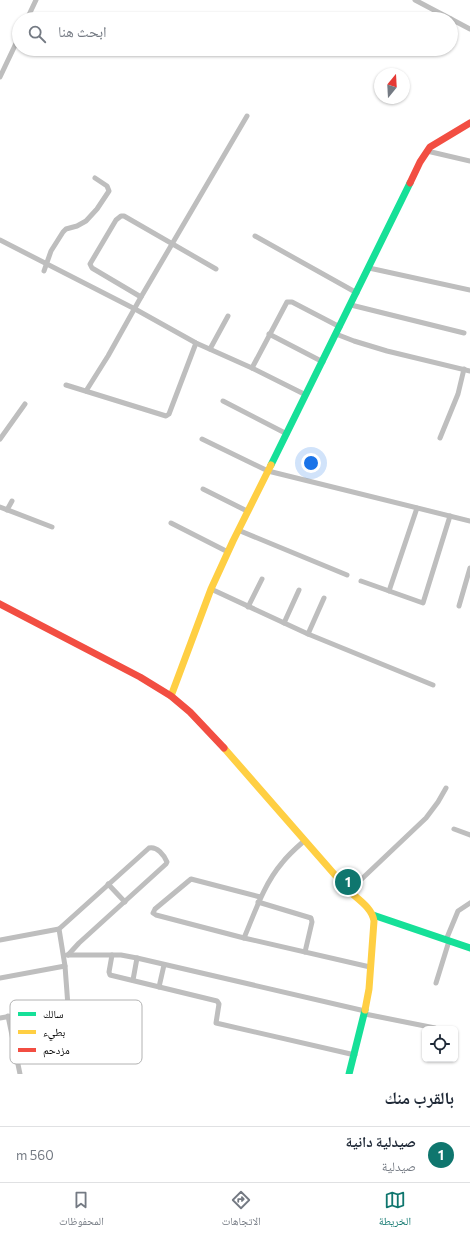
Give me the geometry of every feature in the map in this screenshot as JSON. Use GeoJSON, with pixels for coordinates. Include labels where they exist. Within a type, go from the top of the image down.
{"type":"FeatureCollection","features":[{"type":"Feature","properties":{"kind":"street"},"geometry":{"type":"LineString","coordinates":[[31,12],[36,0]]}},
{"type":"Feature","properties":{"kind":"street"},"geometry":{"type":"LineString","coordinates":[[415,0],[438,12]]}},
{"type":"Feature","properties":{"kind":"street"},"geometry":{"type":"LineString","coordinates":[[458,23],[470,29]]}},
{"type":"Feature","properties":{"kind":"street"},"geometry":{"type":"LineString","coordinates":[[0,78],[12,52]]}},
{"type":"Feature","properties":{"kind":"street"},"geometry":{"type":"LineString","coordinates":[[86,391],[246,116]]}},
{"type":"Feature","properties":{"kind":"street"},"geometry":{"type":"LineString","coordinates":[[171,696],[211,589],[238,530],[323,362],[420,162],[427,151],[436,143],[470,123]]}},
{"type":"Feature","properties":{"kind":"street"},"geometry":{"type":"LineString","coordinates":[[427,151],[470,161]]}},
{"type":"Feature","properties":{"kind":"street"},"geometry":{"type":"LineString","coordinates":[[44,271],[51,251],[63,232],[66,229],[86,221],[97,209],[108,191],[107,186],[95,178]]}},
{"type":"Feature","properties":{"kind":"street"},"geometry":{"type":"LineString","coordinates":[[141,296],[92,268],[90,264],[116,220],[121,216],[124,216],[216,269]]}},
{"type":"Feature","properties":{"kind":"street"},"geometry":{"type":"LineString","coordinates":[[254,236],[357,292]]}},
{"type":"Feature","properties":{"kind":"street"},"geometry":{"type":"LineString","coordinates":[[0,240],[47,263],[196,342],[252,368],[306,396]]}},
{"type":"Feature","properties":{"kind":"street"},"geometry":{"type":"LineString","coordinates":[[369,268],[470,290]]}},
{"type":"Feature","properties":{"kind":"street"},"geometry":{"type":"LineString","coordinates":[[252,368],[284,305],[289,302],[340,327]]}},
{"type":"Feature","properties":{"kind":"street"},"geometry":{"type":"LineString","coordinates":[[351,305],[464,333]]}},
{"type":"Feature","properties":{"kind":"street"},"geometry":{"type":"LineString","coordinates":[[210,349],[228,316]]}},
{"type":"Feature","properties":{"kind":"street"},"geometry":{"type":"LineString","coordinates":[[269,334],[323,362]]}},
{"type":"Feature","properties":{"kind":"street"},"geometry":{"type":"LineString","coordinates":[[336,334],[346,339],[364,344],[467,370],[440,438]]}},
{"type":"Feature","properties":{"kind":"street"},"geometry":{"type":"LineString","coordinates":[[66,385],[166,416],[169,414],[196,342]]}},
{"type":"Feature","properties":{"kind":"street"},"geometry":{"type":"LineString","coordinates":[[223,401],[287,434]]}},
{"type":"Feature","properties":{"kind":"street"},"geometry":{"type":"LineString","coordinates":[[0,439],[25,404]]}},
{"type":"Feature","properties":{"kind":"street"},"geometry":{"type":"LineString","coordinates":[[202,439],[268,471],[470,521]]}},
{"type":"Feature","properties":{"kind":"street"},"geometry":{"type":"LineString","coordinates":[[203,489],[248,511]]}},
{"type":"Feature","properties":{"kind":"street"},"geometry":{"type":"LineString","coordinates":[[7,510],[12,501]]}},
{"type":"Feature","properties":{"kind":"street"},"geometry":{"type":"LineString","coordinates":[[0,507],[52,527]]}},
{"type":"Feature","properties":{"kind":"street"},"geometry":{"type":"LineString","coordinates":[[389,591],[417,508]]}},
{"type":"Feature","properties":{"kind":"street"},"geometry":{"type":"LineString","coordinates":[[361,581],[421,604],[424,602],[450,516]]}},
{"type":"Feature","properties":{"kind":"street"},"geometry":{"type":"LineString","coordinates":[[171,523],[228,552]]}},
{"type":"Feature","properties":{"kind":"street"},"geometry":{"type":"LineString","coordinates":[[238,530],[347,575]]}},
{"type":"Feature","properties":{"kind":"street"},"geometry":{"type":"LineString","coordinates":[[459,606],[470,568]]}},
{"type":"Feature","properties":{"kind":"street"},"geometry":{"type":"LineString","coordinates":[[248,606],[262,579]]}},
{"type":"Feature","properties":{"kind":"street"},"geometry":{"type":"LineString","coordinates":[[211,589],[308,634],[433,685]]}},
{"type":"Feature","properties":{"kind":"street"},"geometry":{"type":"LineString","coordinates":[[284,623],[299,590]]}},
{"type":"Feature","properties":{"kind":"street"},"geometry":{"type":"LineString","coordinates":[[308,634],[324,598]]}},
{"type":"Feature","properties":{"kind":"street"},"geometry":{"type":"LineString","coordinates":[[0,604],[140,677],[171,696],[208,730],[304,841],[349,891],[370,910],[374,920],[369,989],[355,1055],[349,1074]]}},
{"type":"Feature","properties":{"kind":"street"},"geometry":{"type":"LineString","coordinates":[[349,891],[426,818],[446,788]]}},
{"type":"Feature","properties":{"kind":"street"},"geometry":{"type":"LineString","coordinates":[[454,829],[470,835]]}},
{"type":"Feature","properties":{"kind":"street"},"geometry":{"type":"LineString","coordinates":[[244,938],[259,900],[282,862],[304,841]]}},
{"type":"Feature","properties":{"kind":"street"},"geometry":{"type":"LineString","coordinates":[[0,940],[59,928],[151,847],[156,848],[167,861],[166,864],[66,954]]}},
{"type":"Feature","properties":{"kind":"street"},"geometry":{"type":"LineString","coordinates":[[305,952],[312,922],[311,918],[190,879],[153,911],[156,915],[244,938],[370,967]]}},
{"type":"Feature","properties":{"kind":"street"},"geometry":{"type":"LineString","coordinates":[[108,884],[125,902]]}},
{"type":"Feature","properties":{"kind":"street"},"geometry":{"type":"LineString","coordinates":[[436,983],[458,911],[470,903]]}},
{"type":"Feature","properties":{"kind":"street"},"geometry":{"type":"LineString","coordinates":[[373,915],[470,948]]}},
{"type":"Feature","properties":{"kind":"street"},"geometry":{"type":"LineString","coordinates":[[59,928],[66,954],[65,966],[68,1000]]}},
{"type":"Feature","properties":{"kind":"street"},"geometry":{"type":"LineString","coordinates":[[66,954],[121,955],[137,958],[426,1026]]}},
{"type":"Feature","properties":{"kind":"street"},"geometry":{"type":"LineString","coordinates":[[112,955],[109,972],[110,974],[217,1001],[219,1004],[216,1023],[355,1055]]}},
{"type":"Feature","properties":{"kind":"street"},"geometry":{"type":"LineString","coordinates":[[132,980],[137,958]]}},
{"type":"Feature","properties":{"kind":"street"},"geometry":{"type":"LineString","coordinates":[[159,987],[164,965]]}},
{"type":"Feature","properties":{"kind":"street"},"geometry":{"type":"LineString","coordinates":[[0,978],[65,966]]}},
{"type":"Feature","properties":{"kind":"street"},"geometry":{"type":"LineString","coordinates":[[0,1018],[8,1016],[10,1025]]}},
{"type":"Feature","properties":{"kind":"street"},"geometry":{"type":"LineString","coordinates":[[18,1064],[20,1074]]}},
{"type":"Feature","properties":{"kind":"traffic: fast"},"geometry":{"type":"LineString","coordinates":[[271,465],[410,183]]}},
{"type":"Feature","properties":{"kind":"traffic: fast"},"geometry":{"type":"LineString","coordinates":[[373,915],[470,948]]}},
{"type":"Feature","properties":{"kind":"traffic: fast"},"geometry":{"type":"LineString","coordinates":[[349,1074],[365,1010]]}},
{"type":"Feature","properties":{"kind":"traffic: slow"},"geometry":{"type":"LineString","coordinates":[[171,696],[211,589],[271,465]]}},
{"type":"Feature","properties":{"kind":"traffic: slow"},"geometry":{"type":"LineString","coordinates":[[224,748],[349,891],[371,912],[374,921],[369,989],[365,1010]]}},
{"type":"Feature","properties":{"kind":"traffic: jam"},"geometry":{"type":"LineString","coordinates":[[410,183],[420,162],[430,147],[470,123]]}},
{"type":"Feature","properties":{"kind":"traffic: jam"},"geometry":{"type":"LineString","coordinates":[[0,604],[140,677],[171,696],[190,712],[224,748]]}},
{"type":"Feature","properties":{"kind":"place","name":"صيدلية دانية"},"geometry":{"type":"Point","coordinates":[348,882]}}]}
